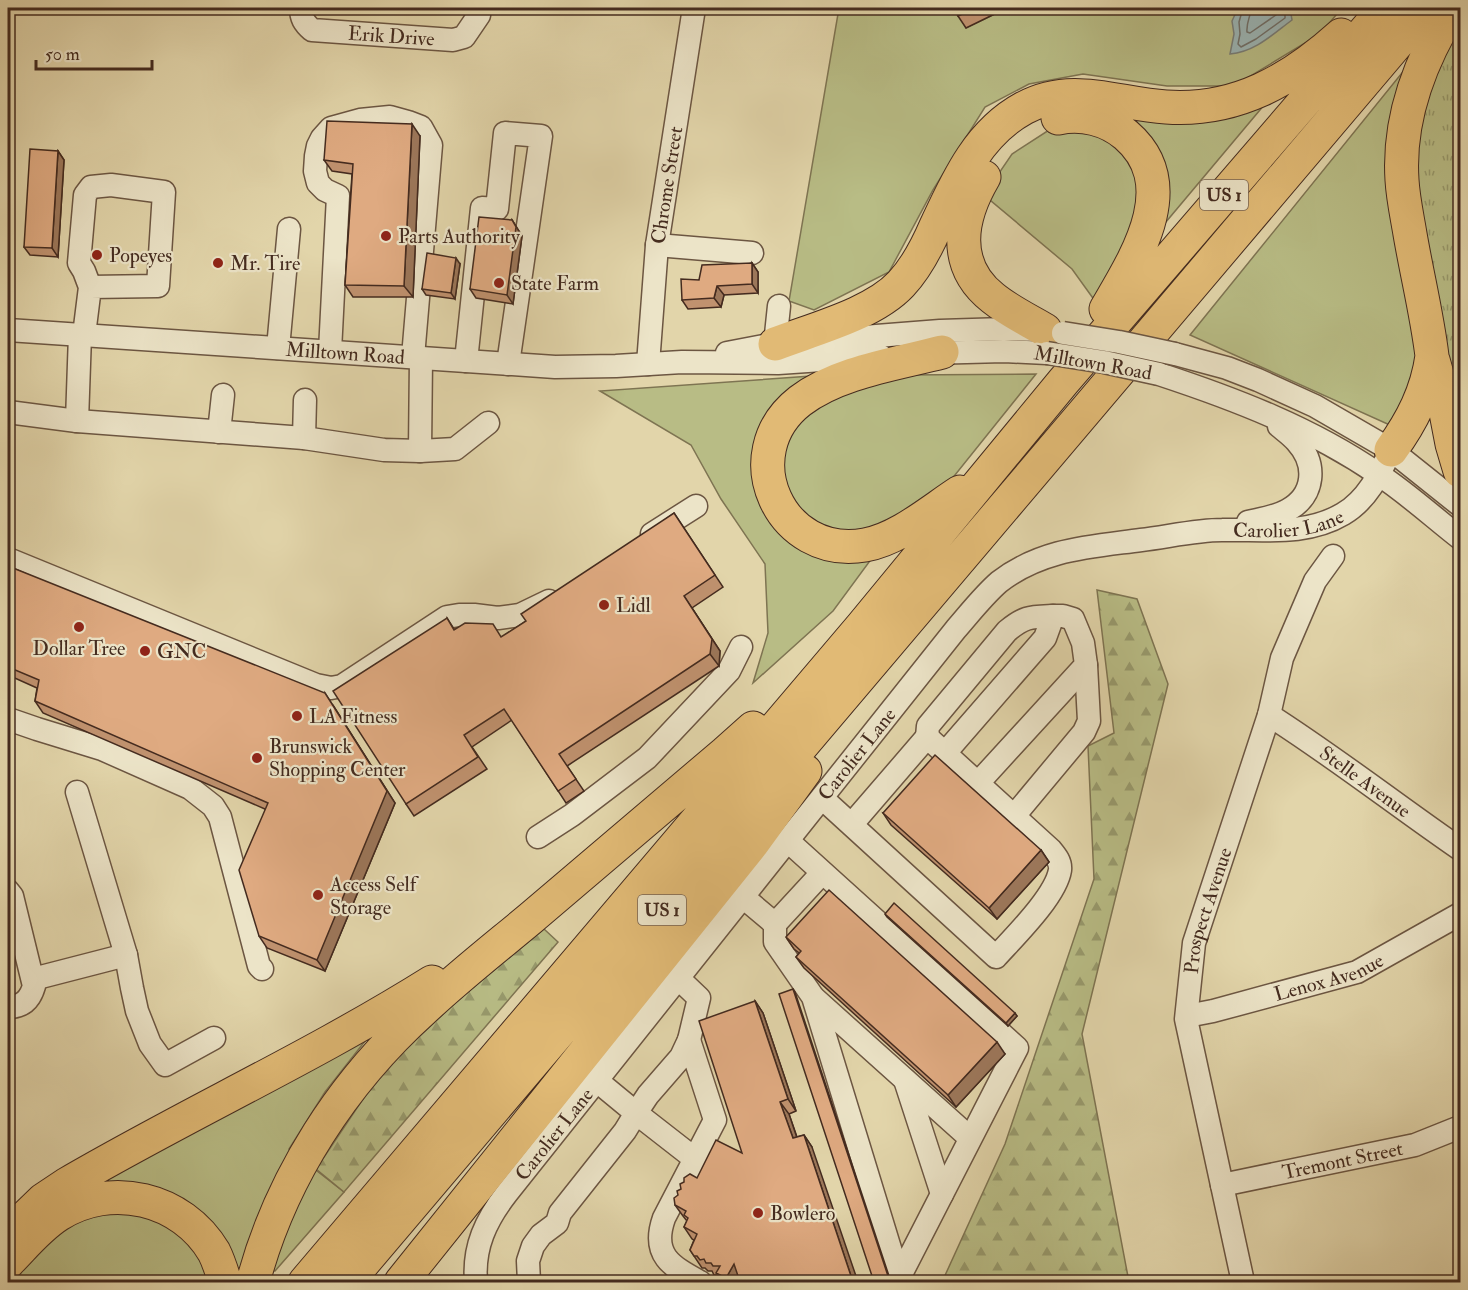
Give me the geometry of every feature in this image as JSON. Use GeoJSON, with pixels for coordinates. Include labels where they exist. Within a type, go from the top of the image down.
{"type":"FeatureCollection","features":[{"type":"Feature","properties":{"kind":"highway"},"geometry":{"type":"LineString","coordinates":[[775,344],[857,313],[880,301],[900,285],[920,260],[954,187],[970,159],[988,135],[1022,109],[1047,98],[1076,95],[1165,107],[1194,108],[1223,104],[1266,88],[1293,73],[1330,45],[1372,8]]}},
{"type":"Feature","properties":{"kind":"highway","name":"US 1"},"geometry":{"type":"LineString","coordinates":[[305,1282],[862,626],[1063,382],[1385,8]]}},
{"type":"Feature","properties":{"kind":"highway","name":"US 1"},"geometry":{"type":"LineString","coordinates":[[347,1282],[1427,8]]}},
{"type":"Feature","properties":{"kind":"highway"},"geometry":{"type":"LineString","coordinates":[[1453,8],[1429,51],[1408,114],[1402,152],[1402,182],[1432,356],[1452,444],[1461,471]]}},
{"type":"Feature","properties":{"kind":"highway"},"geometry":{"type":"LineString","coordinates":[[1052,339],[993,299],[972,275],[964,254],[966,216],[976,190],[990,167],[1022,135],[1037,126],[1068,116],[1098,119],[1119,129],[1138,147],[1152,180],[1152,206],[1150,220],[1136,256],[1063,382]]}},
{"type":"Feature","properties":{"kind":"highway"},"geometry":{"type":"LineString","coordinates":[[942,352],[844,378],[802,399],[784,417],[777,428],[768,453],[768,476],[774,498],[779,508],[794,525],[813,538],[838,546],[864,545],[875,543],[899,532],[989,472]]}},
{"type":"Feature","properties":{"kind":"highway"},"geometry":{"type":"LineString","coordinates":[[1385,462],[1422,398],[1432,356]]}},
{"type":"Feature","properties":{"kind":"highway"},"geometry":{"type":"LineString","coordinates":[[401,1282],[752,844],[945,576]]}},
{"type":"Feature","properties":{"kind":"highway"},"geometry":{"type":"LineString","coordinates":[[252,1282],[265,1242],[291,1180],[312,1143],[372,1061],[424,1009],[725,753],[862,626]]}},
{"type":"Feature","properties":{"kind":"highway"},"geometry":{"type":"LineString","coordinates":[[10,1282],[14,1267],[12,1248],[43,1200],[66,1184],[369,1020],[523,925]]}},
{"type":"Feature","properties":{"kind":"highway"},"geometry":{"type":"LineString","coordinates":[[12,1248],[58,1215],[74,1207],[104,1198],[129,1197],[158,1204],[174,1212],[197,1230],[214,1254],[225,1282]]}},
{"type":"Feature","properties":{"kind":"street","name":"Erik Drive"},"geometry":{"type":"LineString","coordinates":[[301,8],[304,22],[312,30],[321,32],[453,40],[464,37],[479,15],[480,8]]}},
{"type":"Feature","properties":{"kind":"street","name":"Chrome Street"},"geometry":{"type":"LineString","coordinates":[[648,364],[657,245],[694,8]]}},
{"type":"Feature","properties":{"kind":"street"},"geometry":{"type":"LineString","coordinates":[[330,351],[338,196],[325,190],[318,183],[315,156],[322,138],[331,128],[360,120],[390,117],[408,122],[421,128],[431,145],[417,358],[420,451]]}},
{"type":"Feature","properties":{"kind":"street"},"geometry":{"type":"LineString","coordinates":[[466,361],[482,208],[497,209],[505,133],[541,135],[508,364]]}},
{"type":"Feature","properties":{"kind":"street"},"geometry":{"type":"LineString","coordinates":[[77,421],[87,279],[79,263],[85,195],[91,187],[111,185],[164,192],[158,286],[87,279]]}},
{"type":"Feature","properties":{"kind":"street"},"geometry":{"type":"LineString","coordinates":[[278,348],[289,229]]}},
{"type":"Feature","properties":{"kind":"street"},"geometry":{"type":"LineString","coordinates":[[657,245],[752,253]]}},
{"type":"Feature","properties":{"kind":"street"},"geometry":{"type":"LineString","coordinates":[[775,344],[779,306]]}},
{"type":"Feature","properties":{"kind":"street","name":"Milltown Road"},"geometry":{"type":"LineString","coordinates":[[682,362],[775,344],[940,331],[1005,329],[1052,339],[1128,344],[1175,354],[1227,368],[1287,392],[1343,421],[1461,538]]}},
{"type":"Feature","properties":{"kind":"street","name":"Milltown Road"},"geometry":{"type":"LineString","coordinates":[[8,330],[555,367],[682,362],[778,363],[942,352],[1004,351],[1052,339],[1104,362],[1159,374],[1236,401],[1313,436],[1385,462],[1461,505]]}},
{"type":"Feature","properties":{"kind":"street"},"geometry":{"type":"LineString","coordinates":[[219,432],[223,395]]}},
{"type":"Feature","properties":{"kind":"street"},"geometry":{"type":"LineString","coordinates":[[304,438],[305,400]]}},
{"type":"Feature","properties":{"kind":"street"},"geometry":{"type":"LineString","coordinates":[[8,412],[77,421],[304,438],[384,450],[420,451],[454,449],[488,423]]}},
{"type":"Feature","properties":{"kind":"street"},"geometry":{"type":"LineString","coordinates":[[1220,530],[1287,511],[1302,500],[1310,484],[1310,463],[1297,441],[1265,413]]}},
{"type":"Feature","properties":{"kind":"street","name":"Carolier Lane"},"geometry":{"type":"LineString","coordinates":[[476,1282],[476,1259],[479,1245],[489,1218],[507,1193],[973,609],[993,588],[1011,574],[1036,560],[1069,550],[1220,530],[1280,531],[1328,522],[1360,502],[1385,462]]}},
{"type":"Feature","properties":{"kind":"street"},"geometry":{"type":"LineString","coordinates":[[632,548],[696,506]]}},
{"type":"Feature","properties":{"kind":"street","name":"Prospect Avenue"},"geometry":{"type":"LineString","coordinates":[[1243,1282],[1186,1020],[1194,943],[1269,715],[1282,658],[1315,581],[1333,556]]}},
{"type":"Feature","properties":{"kind":"street"},"geometry":{"type":"LineString","coordinates":[[8,559],[316,685],[331,688],[342,686],[447,617],[474,615],[498,618],[520,615],[569,588]]}},
{"type":"Feature","properties":{"kind":"street"},"geometry":{"type":"LineString","coordinates":[[945,753],[1045,638],[1053,616]]}},
{"type":"Feature","properties":{"kind":"street"},"geometry":{"type":"LineString","coordinates":[[852,824],[927,737],[928,726],[1007,631],[1031,617],[1063,616],[1073,619],[1083,643],[1089,721],[1083,732],[1014,816]]}},
{"type":"Feature","properties":{"kind":"street"},"geometry":{"type":"LineString","coordinates":[[538,837],[572,815],[647,758],[729,671],[741,647]]}},
{"type":"Feature","properties":{"kind":"street"},"geometry":{"type":"LineString","coordinates":[[978,783],[1086,665]]}},
{"type":"Feature","properties":{"kind":"street","name":"Stelle Avenue"},"geometry":{"type":"LineString","coordinates":[[1269,715],[1308,740],[1414,818],[1461,849]]}},
{"type":"Feature","properties":{"kind":"street"},"geometry":{"type":"LineString","coordinates":[[8,719],[102,748],[190,788],[213,806],[220,817],[259,966],[262,969]]}},
{"type":"Feature","properties":{"kind":"street"},"geometry":{"type":"LineString","coordinates":[[822,798],[996,957],[1048,898],[1061,868],[1058,857],[927,737]]}},
{"type":"Feature","properties":{"kind":"street"},"geometry":{"type":"LineString","coordinates":[[76,792],[126,955],[137,1011],[150,1044],[165,1065],[214,1038]]}},
{"type":"Feature","properties":{"kind":"street"},"geometry":{"type":"LineString","coordinates":[[788,841],[1017,1048],[899,1278],[813,997]]}},
{"type":"Feature","properties":{"kind":"street"},"geometry":{"type":"LineString","coordinates":[[822,873],[775,924],[776,942],[813,997],[970,1138]]}},
{"type":"Feature","properties":{"kind":"street"},"geometry":{"type":"LineString","coordinates":[[8,891],[12,896],[34,986],[25,1003],[8,1006]]}},
{"type":"Feature","properties":{"kind":"street"},"geometry":{"type":"LineString","coordinates":[[743,897],[775,924]]}},
{"type":"Feature","properties":{"kind":"street","name":"Lenox Avenue"},"geometry":{"type":"LineString","coordinates":[[1187,1016],[1356,972],[1461,914]]}},
{"type":"Feature","properties":{"kind":"street"},"geometry":{"type":"LineString","coordinates":[[33,979],[126,955]]}},
{"type":"Feature","properties":{"kind":"street"},"geometry":{"type":"LineString","coordinates":[[529,1282],[528,1262],[537,1239],[557,1223],[560,1213],[625,1131],[648,1095],[681,1057],[689,1041],[699,999],[678,978]]}},
{"type":"Feature","properties":{"kind":"street"},"geometry":{"type":"LineString","coordinates":[[689,1041],[715,1120],[664,1218],[659,1240],[671,1265],[700,1282]]}},
{"type":"Feature","properties":{"kind":"street"},"geometry":{"type":"LineString","coordinates":[[904,1078],[942,1194]]}},
{"type":"Feature","properties":{"kind":"street"},"geometry":{"type":"LineString","coordinates":[[596,1080],[695,1159]]}},
{"type":"Feature","properties":{"kind":"street","name":"Tremont Street"},"geometry":{"type":"LineString","coordinates":[[1222,1185],[1415,1145],[1461,1128]]}},
{"type":"Feature","properties":{"kind":"green space"},"geometry":{"type":"Polygon","coordinates":[[[839,8],[956,8],[966,28],[1007,8],[1342,8],[1320,34],[1234,86],[1167,86],[1083,74],[1029,84],[985,107],[933,190],[889,272],[814,310],[789,301],[839,8]]]}},
{"type":"Feature","properties":{"kind":"green space"},"geometry":{"type":"Polygon","coordinates":[[[1460,17],[1460,447],[1409,152],[1420,99],[1460,17]]]}},
{"type":"Feature","properties":{"kind":"green space"},"geometry":{"type":"Polygon","coordinates":[[[1414,58],[1419,344],[1415,392],[1392,426],[1190,335],[1414,58]]]}},
{"type":"Feature","properties":{"kind":"green space"},"geometry":{"type":"Polygon","coordinates":[[[1270,98],[1160,229],[1104,109],[1270,98]]]}},
{"type":"Feature","properties":{"kind":"green space"},"geometry":{"type":"Polygon","coordinates":[[[1089,128],[1121,146],[1140,172],[1142,208],[1095,301],[1072,269],[984,195],[1012,154],[1049,130],[1089,128]]]}},
{"type":"Feature","properties":{"kind":"green space"},"geometry":{"type":"Polygon","coordinates":[[[1036,374],[951,480],[898,522],[849,538],[807,523],[783,491],[777,461],[791,427],[838,391],[900,375],[1036,374]]]}},
{"type":"Feature","properties":{"kind":"green space"},"geometry":{"type":"Polygon","coordinates":[[[826,375],[770,413],[776,528],[875,554],[833,611],[753,683],[768,633],[765,564],[721,499],[691,445],[600,391],[826,375]]]}},
{"type":"Feature","properties":{"kind":"green space"},"geometry":{"type":"Polygon","coordinates":[[[1097,590],[1137,599],[1168,684],[1082,1034],[1129,1282],[942,1282],[1005,1144],[1094,879],[1088,746],[1114,733],[1097,590]]]}},
{"type":"Feature","properties":{"kind":"green space"},"geometry":{"type":"Polygon","coordinates":[[[544,929],[558,942],[344,1192],[316,1169],[367,1093],[391,1063],[457,1001],[544,929]]]}},
{"type":"Feature","properties":{"kind":"green space"},"geometry":{"type":"Polygon","coordinates":[[[373,1031],[325,1092],[289,1149],[344,1192],[275,1271],[236,1269],[198,1210],[137,1184],[78,1185],[373,1031]]]}},
{"type":"Feature","properties":{"kind":"green space"},"geometry":{"type":"Polygon","coordinates":[[[96,1208],[162,1216],[200,1251],[211,1282],[18,1282],[30,1254],[96,1208]]]}},
{"type":"Feature","properties":{"kind":"water"},"geometry":{"type":"Polygon","coordinates":[[[1238,8],[1290,8],[1292,20],[1256,46],[1230,54],[1234,34],[1232,21],[1238,8]]]}},
{"type":"Feature","properties":{"kind":"building"},"geometry":{"type":"Polygon","coordinates":[[[954,8],[976,8],[958,16],[954,8]]]}},
{"type":"Feature","properties":{"kind":"building","name":"Parts Authority"},"geometry":{"type":"Polygon","coordinates":[[[327,121],[412,124],[404,286],[345,285],[353,164],[324,160],[327,121]]]}},
{"type":"Feature","properties":{"kind":"building"},"geometry":{"type":"Polygon","coordinates":[[[30,149],[58,151],[52,248],[24,247],[30,149]]]}},
{"type":"Feature","properties":{"kind":"building"},"geometry":{"type":"Polygon","coordinates":[[[479,217],[512,220],[516,227],[507,295],[470,289],[479,217]]]}},
{"type":"Feature","properties":{"kind":"building"},"geometry":{"type":"Polygon","coordinates":[[[427,253],[456,258],[451,293],[422,289],[427,253]]]}},
{"type":"Feature","properties":{"kind":"building"},"geometry":{"type":"Polygon","coordinates":[[[752,263],[752,284],[717,286],[714,298],[682,300],[681,279],[699,280],[702,265],[752,263]]]}},
{"type":"Feature","properties":{"kind":"building","name":"Brunswick Shopping Center"},"geometry":{"type":"Polygon","coordinates":[[[674,513],[715,575],[684,596],[712,639],[710,654],[559,754],[576,779],[558,791],[504,709],[464,735],[478,757],[406,804],[333,691],[447,618],[454,630],[465,623],[493,624],[501,637],[526,621],[521,614],[674,513]]]}},
{"type":"Feature","properties":{"kind":"building","name":"Brunswick Shopping Center"},"geometry":{"type":"Polygon","coordinates":[[[8,566],[325,693],[387,791],[317,960],[259,936],[239,870],[268,803],[35,701],[39,680],[8,667],[8,566]]]}},
{"type":"Feature","properties":{"kind":"building"},"geometry":{"type":"Polygon","coordinates":[[[935,755],[1041,850],[989,908],[883,813],[935,755]]]}},
{"type":"Feature","properties":{"kind":"building"},"geometry":{"type":"Polygon","coordinates":[[[829,890],[997,1042],[948,1095],[796,957],[801,951],[786,937],[829,890]]]}},
{"type":"Feature","properties":{"kind":"building"},"geometry":{"type":"Polygon","coordinates":[[[894,903],[1015,1013],[1006,1023],[885,914],[894,903]]]}},
{"type":"Feature","properties":{"kind":"building"},"geometry":{"type":"Polygon","coordinates":[[[793,989],[890,1282],[874,1282],[779,994],[793,989]]]}},
{"type":"Feature","properties":{"kind":"building","name":"Bowlero"},"geometry":{"type":"Polygon","coordinates":[[[755,1001],[788,1099],[780,1102],[793,1138],[804,1135],[853,1282],[740,1282],[734,1264],[726,1278],[716,1273],[720,1266],[706,1263],[704,1259],[700,1260],[690,1250],[697,1234],[684,1227],[688,1218],[684,1215],[686,1211],[675,1205],[674,1198],[678,1195],[677,1191],[681,1189],[680,1184],[690,1174],[697,1178],[716,1140],[742,1153],[699,1021],[755,1001]]]}},
{"type":"Feature","properties":{"kind":"place","name":"Parts Authority"},"geometry":{"type":"Point","coordinates":[386,236]}},
{"type":"Feature","properties":{"kind":"place","name":"Popeyes"},"geometry":{"type":"Point","coordinates":[97,255]}},
{"type":"Feature","properties":{"kind":"place","name":"Mr. Tire"},"geometry":{"type":"Point","coordinates":[218,263]}},
{"type":"Feature","properties":{"kind":"place","name":"State Farm"},"geometry":{"type":"Point","coordinates":[499,283]}},
{"type":"Feature","properties":{"kind":"place","name":"Lidl"},"geometry":{"type":"Point","coordinates":[604,605]}},
{"type":"Feature","properties":{"kind":"place","name":"Dollar Tree"},"geometry":{"type":"Point","coordinates":[79,627]}},
{"type":"Feature","properties":{"kind":"place","name":"GNC"},"geometry":{"type":"Point","coordinates":[145,651]}},
{"type":"Feature","properties":{"kind":"place","name":"LA Fitness"},"geometry":{"type":"Point","coordinates":[297,716]}},
{"type":"Feature","properties":{"kind":"place","name":"Brunswick Shopping Center"},"geometry":{"type":"Point","coordinates":[257,758]}},
{"type":"Feature","properties":{"kind":"place","name":"Access Self Storage"},"geometry":{"type":"Point","coordinates":[318,895]}},
{"type":"Feature","properties":{"kind":"place","name":"Bowlero"},"geometry":{"type":"Point","coordinates":[758,1213]}}]}
